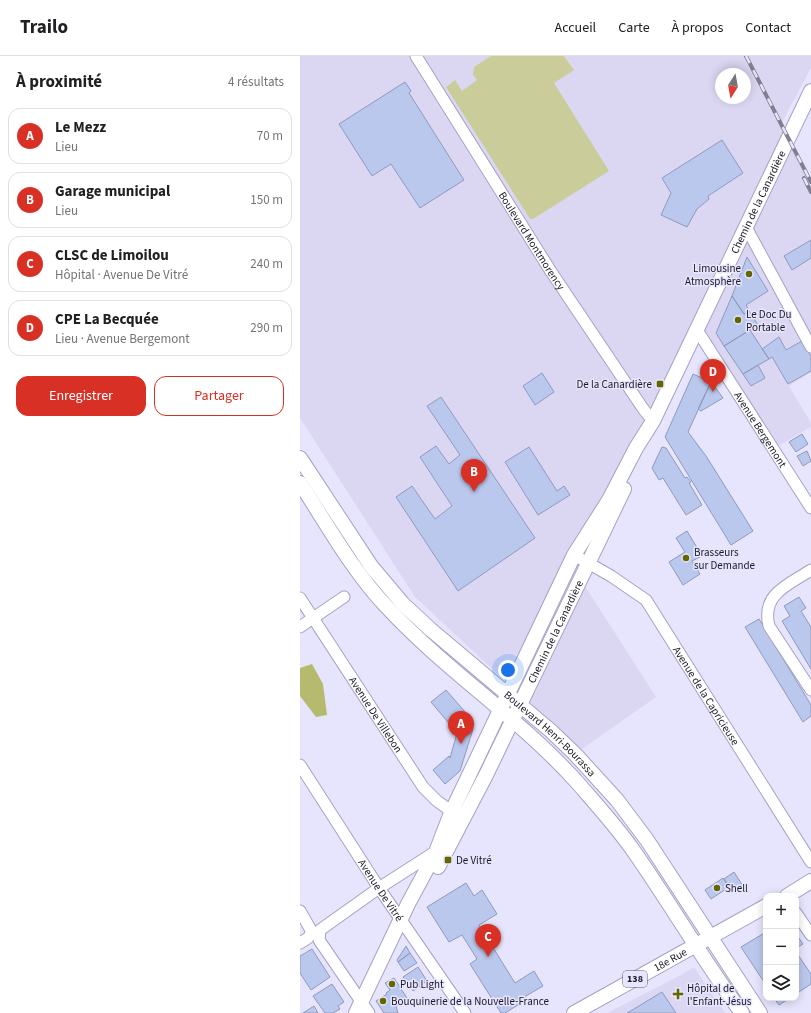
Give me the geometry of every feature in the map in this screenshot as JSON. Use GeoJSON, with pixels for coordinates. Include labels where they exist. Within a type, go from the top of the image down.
{"type":"FeatureCollection","features":[{"type":"Feature","properties":{"kind":"main road","name":"Chemin de la Canardière"},"geometry":{"type":"LineString","coordinates":[[401,920],[413,913],[464,820],[589,563],[642,451],[653,421],[811,92]]}},
{"type":"Feature","properties":{"kind":"main road","name":"Chemin de la Canardière"},"geometry":{"type":"LineString","coordinates":[[362,1009],[401,920],[436,852],[451,812],[574,556],[653,421]]}},
{"type":"Feature","properties":{"kind":"main road","name":"Boulevard Henri-Bourassa"},"geometry":{"type":"LineString","coordinates":[[300,458],[371,566],[391,591],[422,622],[508,693],[575,754],[617,800],[647,840],[760,1013]]}},
{"type":"Feature","properties":{"kind":"main road","name":"Boulevard Henri-Bourassa"},"geometry":{"type":"LineString","coordinates":[[300,483],[360,573],[382,602],[416,636],[513,719],[574,780],[602,811],[635,852],[742,1013]]}},
{"type":"Feature","properties":{"kind":"main road"},"geometry":{"type":"LineString","coordinates":[[792,893],[811,881]]}},
{"type":"Feature","properties":{"kind":"main road","name":"18e Rue"},"geometry":{"type":"LineString","coordinates":[[574,1013],[763,908]]}},
{"type":"Feature","properties":{"kind":"street","name":"Boulevard Montmorency"},"geometry":{"type":"LineString","coordinates":[[416,56],[550,270],[644,410],[653,421]]}},
{"type":"Feature","properties":{"kind":"street"},"geometry":{"type":"LineString","coordinates":[[746,227],[811,347]]}},
{"type":"Feature","properties":{"kind":"street","name":"Avenue Bergemont"},"geometry":{"type":"LineString","coordinates":[[697,330],[811,508]]}},
{"type":"Feature","properties":{"kind":"street","name":"Avenue de la Capricieuse"},"geometry":{"type":"LineString","coordinates":[[574,556],[589,563],[646,600],[811,862]]}},
{"type":"Feature","properties":{"kind":"street"},"geometry":{"type":"LineString","coordinates":[[811,570],[773,596],[767,606],[766,615],[769,626],[811,690]]}},
{"type":"Feature","properties":{"kind":"street"},"geometry":{"type":"LineString","coordinates":[[300,627],[344,597]]}},
{"type":"Feature","properties":{"kind":"street","name":"Avenue De Villebon"},"geometry":{"type":"LineString","coordinates":[[300,598],[312,619],[424,788],[451,812],[464,820]]}},
{"type":"Feature","properties":{"kind":"street","name":"Avenue De Vitré"},"geometry":{"type":"LineString","coordinates":[[300,765],[304,779],[465,1013]]}},
{"type":"Feature","properties":{"kind":"street"},"geometry":{"type":"LineString","coordinates":[[300,943],[379,888],[436,852]]}},
{"type":"Feature","properties":{"kind":"street"},"geometry":{"type":"LineString","coordinates":[[300,911],[362,1009]]}},
{"type":"Feature","properties":{"kind":"street"},"geometry":{"type":"LineString","coordinates":[[799,917],[811,935]]}},
{"type":"Feature","properties":{"kind":"shaded area"},"geometry":{"type":"Polygon","coordinates":[[[300,56],[811,56],[811,68],[780,126],[811,186],[811,372],[789,386],[811,423],[811,427],[773,449],[697,331],[574,555],[503,679],[415,597],[300,418],[300,56]]]}},
{"type":"Feature","properties":{"kind":"shaded area"},"geometry":{"type":"Polygon","coordinates":[[[581,580],[656,697],[575,754],[520,704],[581,580]]]}},
{"type":"Feature","properties":{"kind":"shaded area","name":"Hôpital de l'Enfant-Jésus"},"geometry":{"type":"Polygon","coordinates":[[[694,967],[725,1013],[607,1013],[681,975],[694,967]]]}},
{"type":"Feature","properties":{"kind":"green space"},"geometry":{"type":"Polygon","coordinates":[[[491,56],[564,56],[574,70],[554,83],[609,171],[533,219],[530,219],[446,87],[455,80],[462,91],[477,80],[473,75],[474,67],[491,56]]]}},
{"type":"Feature","properties":{"kind":"green space"},"geometry":{"type":"Polygon","coordinates":[[[312,664],[323,684],[327,715],[316,717],[300,696],[300,668],[312,664]]]}},
{"type":"Feature","properties":{"kind":"building"},"geometry":{"type":"Polygon","coordinates":[[[405,82],[411,91],[409,93],[464,180],[420,208],[391,164],[372,176],[339,124],[405,82]]]}},
{"type":"Feature","properties":{"kind":"building"},"geometry":{"type":"Polygon","coordinates":[[[722,140],[743,173],[708,196],[709,199],[697,209],[687,227],[661,215],[671,193],[662,178],[722,140]]]}},
{"type":"Feature","properties":{"kind":"building"},"geometry":{"type":"Polygon","coordinates":[[[811,240],[811,258],[792,270],[784,256],[811,240]]]}},
{"type":"Feature","properties":{"kind":"building","name":"Limousine Atmosphère"},"geometry":{"type":"Polygon","coordinates":[[[747,257],[768,291],[746,305],[749,311],[744,314],[732,296],[747,257]]]}},
{"type":"Feature","properties":{"kind":"building","name":"Le Doc Du Portable"},"geometry":{"type":"Polygon","coordinates":[[[732,296],[744,314],[749,311],[758,325],[724,346],[716,333],[732,296]]]}},
{"type":"Feature","properties":{"kind":"building"},"geometry":{"type":"Polygon","coordinates":[[[750,330],[769,359],[743,374],[724,346],[750,330]]]}},
{"type":"Feature","properties":{"kind":"building"},"geometry":{"type":"Polygon","coordinates":[[[779,337],[786,350],[802,341],[811,356],[811,371],[788,384],[772,357],[769,359],[762,349],[779,337]]]}},
{"type":"Feature","properties":{"kind":"building"},"geometry":{"type":"Polygon","coordinates":[[[758,365],[765,378],[751,386],[743,374],[758,365]]]}},
{"type":"Feature","properties":{"kind":"building"},"geometry":{"type":"Polygon","coordinates":[[[542,373],[554,392],[535,405],[523,386],[542,373]]]}},
{"type":"Feature","properties":{"kind":"building"},"geometry":{"type":"Polygon","coordinates":[[[693,374],[711,382],[688,432],[706,456],[753,531],[731,545],[665,437],[693,374]]]}},
{"type":"Feature","properties":{"kind":"building"},"geometry":{"type":"Polygon","coordinates":[[[710,384],[715,387],[723,398],[701,411],[698,409],[710,384]]]}},
{"type":"Feature","properties":{"kind":"building"},"geometry":{"type":"Polygon","coordinates":[[[441,397],[535,538],[458,591],[396,497],[412,486],[435,519],[452,506],[420,457],[436,446],[449,464],[460,455],[427,406],[441,397]]]}},
{"type":"Feature","properties":{"kind":"building"},"geometry":{"type":"Polygon","coordinates":[[[802,434],[808,444],[796,452],[789,442],[802,434]]]}},
{"type":"Feature","properties":{"kind":"building"},"geometry":{"type":"Polygon","coordinates":[[[529,447],[557,491],[564,486],[570,495],[538,515],[505,462],[529,447]]]}},
{"type":"Feature","properties":{"kind":"building"},"geometry":{"type":"Polygon","coordinates":[[[662,447],[666,448],[685,478],[687,477],[691,482],[689,483],[702,505],[686,515],[663,478],[659,480],[652,468],[662,447]]]}},
{"type":"Feature","properties":{"kind":"building"},"geometry":{"type":"Polygon","coordinates":[[[807,451],[811,461],[803,466],[797,456],[807,451]]]}},
{"type":"Feature","properties":{"kind":"building","name":"Brasseurs sur Demande"},"geometry":{"type":"Polygon","coordinates":[[[687,531],[702,556],[692,561],[700,574],[683,585],[669,562],[685,552],[676,538],[687,531]]]}},
{"type":"Feature","properties":{"kind":"building"},"geometry":{"type":"Polygon","coordinates":[[[799,597],[806,608],[801,611],[811,627],[811,669],[782,621],[790,616],[784,606],[799,597]]]}},
{"type":"Feature","properties":{"kind":"building"},"geometry":{"type":"Polygon","coordinates":[[[759,619],[811,705],[811,716],[803,722],[745,627],[759,619]]]}},
{"type":"Feature","properties":{"kind":"building"},"geometry":{"type":"Polygon","coordinates":[[[446,690],[473,721],[471,729],[473,729],[460,771],[445,784],[433,770],[449,756],[450,758],[457,733],[431,702],[446,690]]]}},
{"type":"Feature","properties":{"kind":"building"},"geometry":{"type":"Polygon","coordinates":[[[734,872],[743,886],[732,891],[724,879],[734,872]]]}},
{"type":"Feature","properties":{"kind":"building"},"geometry":{"type":"Polygon","coordinates":[[[723,878],[729,887],[711,899],[705,890],[723,878]]]}},
{"type":"Feature","properties":{"kind":"building"},"geometry":{"type":"Polygon","coordinates":[[[466,883],[474,896],[482,890],[497,914],[479,925],[515,983],[534,971],[543,986],[519,1000],[521,1003],[505,1013],[501,1013],[470,964],[477,959],[462,935],[449,942],[427,907],[466,883]]]}},
{"type":"Feature","properties":{"kind":"building"},"geometry":{"type":"Polygon","coordinates":[[[763,934],[763,980],[741,947],[763,934]]]}},
{"type":"Feature","properties":{"kind":"building"},"geometry":{"type":"Polygon","coordinates":[[[799,938],[803,944],[799,946],[799,938]]]}},
{"type":"Feature","properties":{"kind":"building"},"geometry":{"type":"Polygon","coordinates":[[[406,946],[410,953],[398,962],[397,960],[406,946]]]}},
{"type":"Feature","properties":{"kind":"building"},"geometry":{"type":"Polygon","coordinates":[[[312,949],[330,977],[311,990],[300,973],[300,956],[312,949]]]}},
{"type":"Feature","properties":{"kind":"building"},"geometry":{"type":"Polygon","coordinates":[[[410,953],[417,963],[404,971],[398,962],[410,953]]]}},
{"type":"Feature","properties":{"kind":"building"},"geometry":{"type":"Polygon","coordinates":[[[799,956],[811,974],[811,984],[799,992],[799,956]]]}},
{"type":"Feature","properties":{"kind":"building"},"geometry":{"type":"Polygon","coordinates":[[[418,967],[427,981],[413,991],[403,977],[418,967]]]}},
{"type":"Feature","properties":{"kind":"building"},"geometry":{"type":"Polygon","coordinates":[[[394,978],[407,998],[396,1006],[398,1013],[384,1013],[376,1001],[387,994],[386,993],[390,990],[385,983],[394,978]]]}},
{"type":"Feature","properties":{"kind":"building"},"geometry":{"type":"Polygon","coordinates":[[[332,984],[344,1002],[338,1006],[340,1009],[333,1013],[325,1013],[313,996],[332,984]]]}},
{"type":"Feature","properties":{"kind":"building"},"geometry":{"type":"Polygon","coordinates":[[[662,992],[676,1013],[627,1013],[634,1009],[662,992]]]}},
{"type":"Feature","properties":{"kind":"building"},"geometry":{"type":"Polygon","coordinates":[[[776,1001],[785,1001],[779,1005],[776,1001]]]}},
{"type":"Feature","properties":{"kind":"building"},"geometry":{"type":"Polygon","coordinates":[[[314,1006],[318,1013],[303,1013],[314,1006]]]}},
{"type":"Feature","properties":{"kind":"railway"},"geometry":{"type":"LineString","coordinates":[[746,56],[811,182]]}},
{"type":"Feature","properties":{"kind":"railway"},"geometry":{"type":"LineString","coordinates":[[804,178],[811,192]]}},
{"type":"Feature","properties":{"kind":"place","name":"Limousine Atmosphère"},"geometry":{"type":"Point","coordinates":[749,274]}},
{"type":"Feature","properties":{"kind":"place","name":"Le Doc Du Portable"},"geometry":{"type":"Point","coordinates":[738,320]}},
{"type":"Feature","properties":{"kind":"place","name":"De la Canardière"},"geometry":{"type":"Point","coordinates":[660,384]}},
{"type":"Feature","properties":{"kind":"place","name":"CPE La Becquée"},"geometry":{"type":"Point","coordinates":[713,392]}},
{"type":"Feature","properties":{"kind":"place","name":"Garage municipal"},"geometry":{"type":"Point","coordinates":[474,492]}},
{"type":"Feature","properties":{"kind":"place","name":"Brasseurs sur Demande"},"geometry":{"type":"Point","coordinates":[686,558]}},
{"type":"Feature","properties":{"kind":"place","name":"Le Mezz"},"geometry":{"type":"Point","coordinates":[461,744]}},
{"type":"Feature","properties":{"kind":"place","name":"De Vitré"},"geometry":{"type":"Point","coordinates":[448,860]}},
{"type":"Feature","properties":{"kind":"place","name":"Shell"},"geometry":{"type":"Point","coordinates":[717,888]}},
{"type":"Feature","properties":{"kind":"place","name":"CLSC de Limoilou"},"geometry":{"type":"Point","coordinates":[488,957]}},
{"type":"Feature","properties":{"kind":"place","name":"Pub Light"},"geometry":{"type":"Point","coordinates":[392,984]}},
{"type":"Feature","properties":{"kind":"place","name":"Hôpital de l'Enfant-Jésus"},"geometry":{"type":"Point","coordinates":[678,994]}},
{"type":"Feature","properties":{"kind":"place","name":"Bouquinerie de la Nouvelle-France"},"geometry":{"type":"Point","coordinates":[383,1001]}}]}
